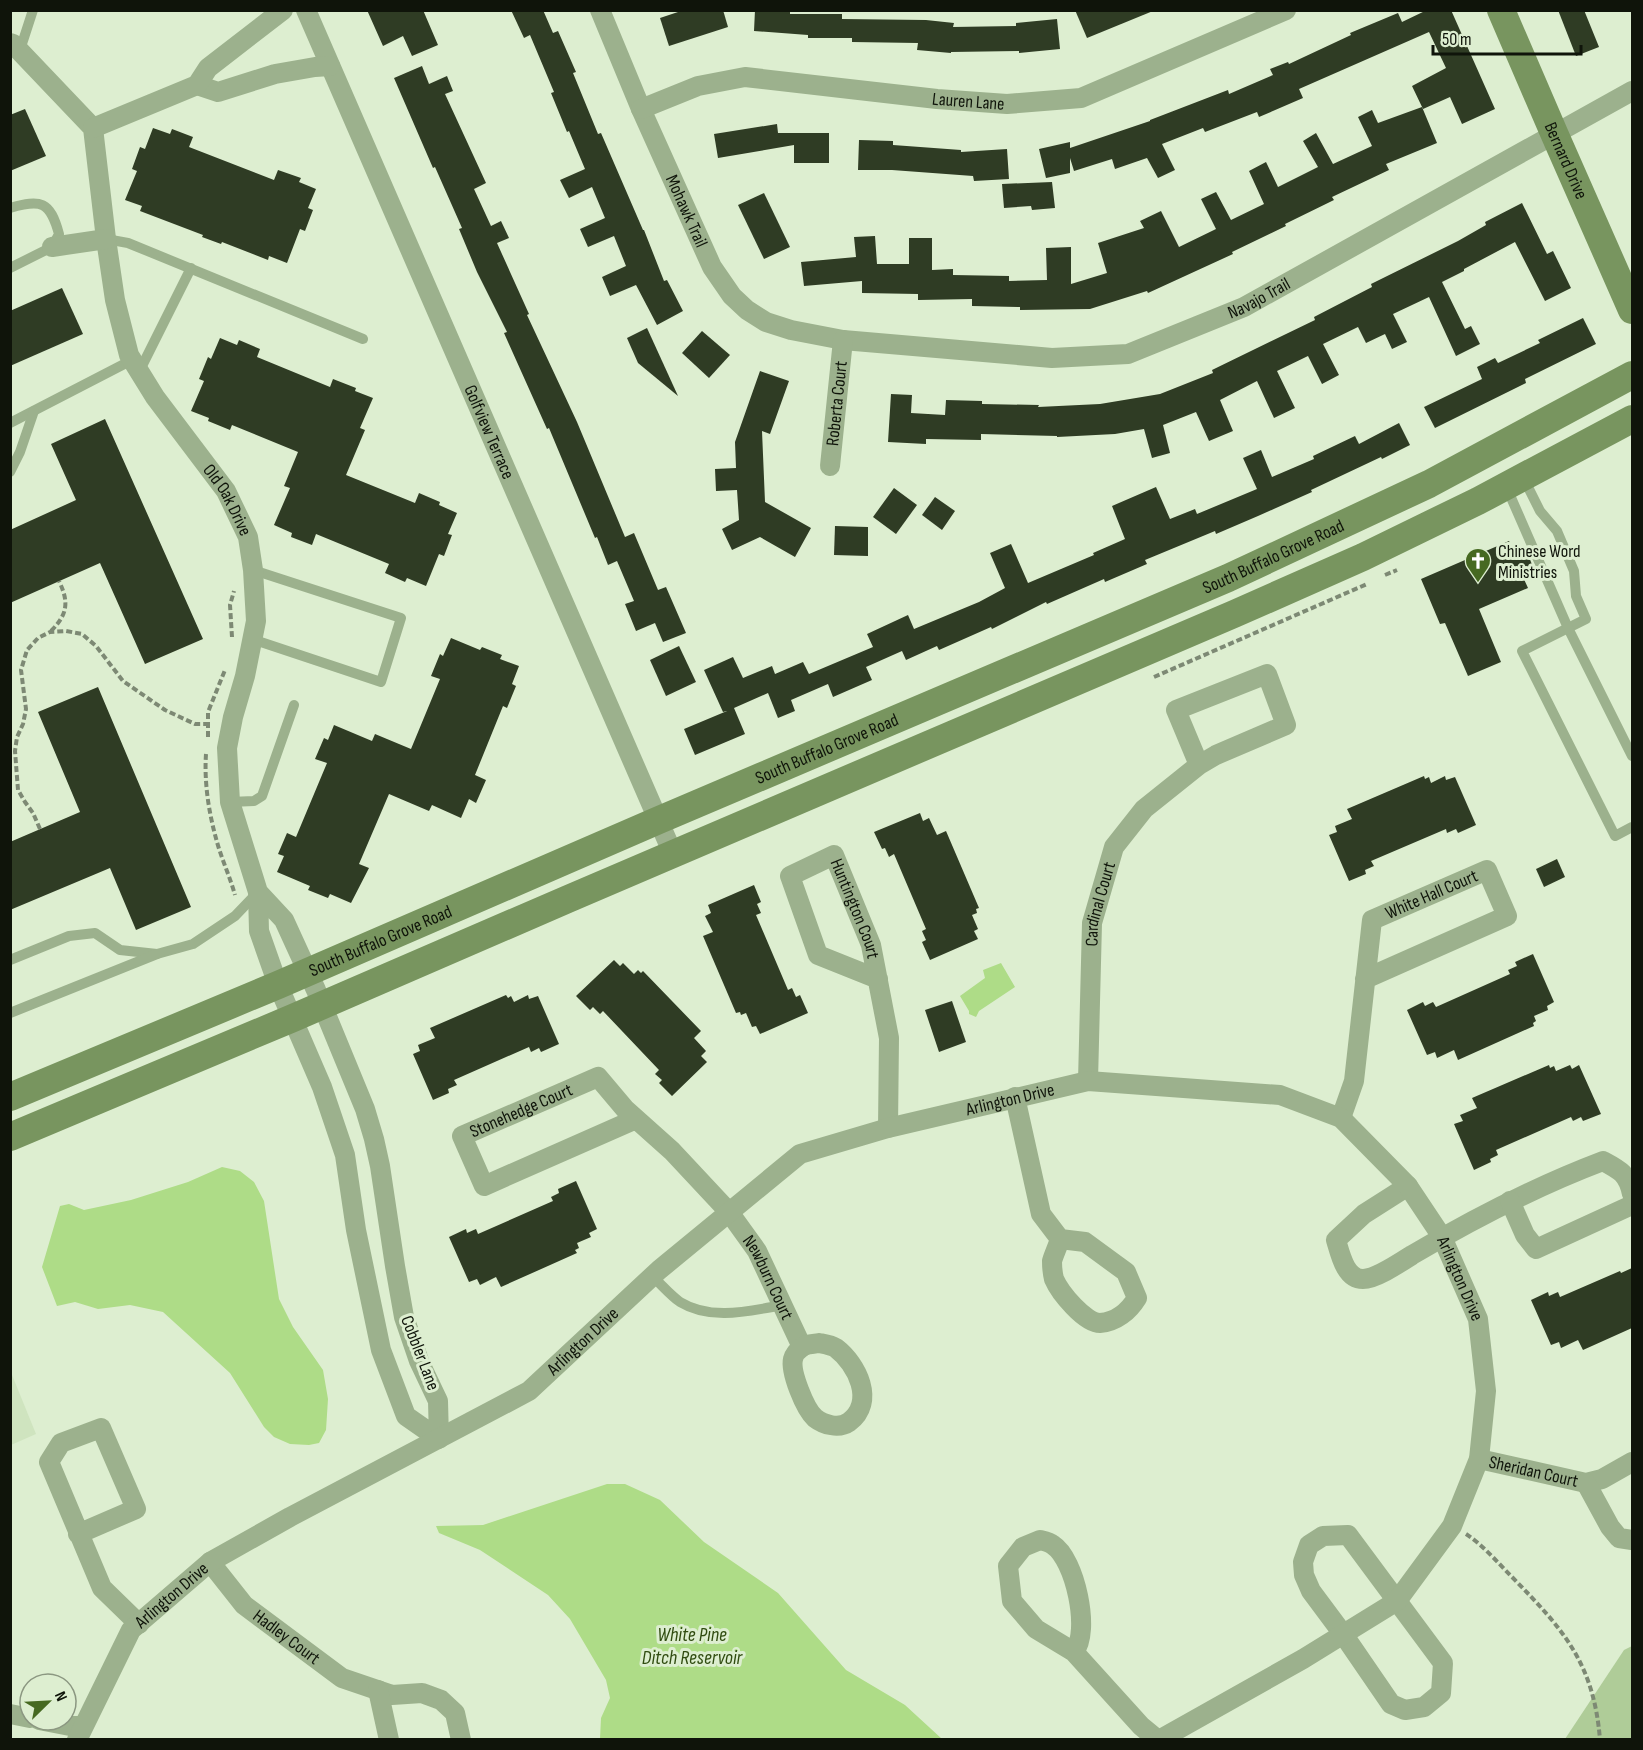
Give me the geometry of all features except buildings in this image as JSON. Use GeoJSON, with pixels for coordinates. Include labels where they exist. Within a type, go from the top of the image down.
{"type":"FeatureCollection","features":[{"type":"Feature","properties":{"kind":"main road","name":"Bernard Drive"},"geometry":{"type":"LineString","coordinates":[[1502,10],[1632,310]]}},
{"type":"Feature","properties":{"kind":"main road","name":"South Buffalo Grove Road"},"geometry":{"type":"LineString","coordinates":[[10,1137],[659,820],[1228,578],[1429,484],[1632,375]]}},
{"type":"Feature","properties":{"kind":"main road","name":"South Buffalo Grove Road"},"geometry":{"type":"LineString","coordinates":[[315,989],[673,854],[1266,600],[1363,557],[1632,419]]}},
{"type":"Feature","properties":{"kind":"main road","name":"South Buffalo Grove Road"},"geometry":{"type":"LineString","coordinates":[[10,1097],[286,1002]]}},
{"type":"Feature","properties":{"kind":"street"},"geometry":{"type":"LineString","coordinates":[[15,46],[93,128],[196,85],[208,68],[283,10]]}},
{"type":"Feature","properties":{"kind":"street","name":"Golfview Terrace"},"geometry":{"type":"LineString","coordinates":[[306,10],[673,854]]}},
{"type":"Feature","properties":{"kind":"street","name":"Mohawk Trail"},"geometry":{"type":"LineString","coordinates":[[600,10],[641,109],[712,267],[732,296],[747,310],[766,322],[791,330],[843,340]]}},
{"type":"Feature","properties":{"kind":"street","name":"Lauren Lane"},"geometry":{"type":"LineString","coordinates":[[641,109],[698,87],[745,77],[937,99],[1007,104],[1081,98],[1286,10]]}},
{"type":"Feature","properties":{"kind":"street"},"geometry":{"type":"LineString","coordinates":[[196,85],[218,92],[275,74],[330,66]]}},
{"type":"Feature","properties":{"kind":"street","name":"Navajo Trail"},"geometry":{"type":"LineString","coordinates":[[843,340],[1052,358],[1128,354],[1244,307],[1632,91]]}},
{"type":"Feature","properties":{"kind":"street","name":"Old Oak Drive"},"geometry":{"type":"LineString","coordinates":[[93,128],[105,239],[115,300],[129,355],[155,397],[226,491],[248,537],[253,570],[256,621],[227,748],[230,802],[258,892],[259,931],[286,1002]]}},
{"type":"Feature","properties":{"kind":"street"},"geometry":{"type":"LineString","coordinates":[[52,247],[105,239]]}},
{"type":"Feature","properties":{"kind":"street","name":"Roberta Court"},"geometry":{"type":"LineString","coordinates":[[830,466],[843,340]]}},
{"type":"Feature","properties":{"kind":"street","name":"Cardinal Court"},"geometry":{"type":"LineString","coordinates":[[1088,1081],[1092,923],[1114,847],[1144,809],[1199,765],[1216,755],[1286,725],[1267,674],[1176,710],[1199,765]]}},
{"type":"Feature","properties":{"kind":"street","name":"Huntington Court"},"geometry":{"type":"LineString","coordinates":[[878,979],[818,955],[790,876],[834,855],[872,945],[889,1038],[888,1128]]}},
{"type":"Feature","properties":{"kind":"street","name":"White Hall Court"},"geometry":{"type":"LineString","coordinates":[[1341,1118],[1354,1081],[1365,979],[1372,920],[1486,870],[1507,916],[1365,979]]}},
{"type":"Feature","properties":{"kind":"street","name":"Old Oak Drive"},"geometry":{"type":"LineString","coordinates":[[258,892],[284,920],[315,989]]}},
{"type":"Feature","properties":{"kind":"street","name":"Cobbler Lane"},"geometry":{"type":"LineString","coordinates":[[315,989],[365,1109],[374,1139],[404,1317],[419,1361],[438,1401],[439,1438]]}},
{"type":"Feature","properties":{"kind":"street","name":"Cobbler Lane"},"geometry":{"type":"LineString","coordinates":[[286,1002],[322,1087],[345,1155],[356,1230],[381,1350],[406,1416],[439,1438]]}},
{"type":"Feature","properties":{"kind":"street","name":"Stonehedge Court"},"geometry":{"type":"LineString","coordinates":[[636,1119],[484,1186],[462,1136],[598,1077],[625,1109],[672,1151],[729,1212]]}},
{"type":"Feature","properties":{"kind":"street","name":"Arlington Drive"},"geometry":{"type":"LineString","coordinates":[[80,1733],[131,1630],[210,1562],[290,1517],[529,1391],[652,1276],[800,1154],[888,1128],[1088,1081],[1280,1095],[1341,1118],[1408,1186],[1442,1237],[1478,1319],[1486,1391],[1479,1459],[1452,1526],[1397,1601],[1293,1665],[1158,1740]]}},
{"type":"Feature","properties":{"kind":"street"},"geometry":{"type":"LineString","coordinates":[[1015,1097],[1041,1214],[1060,1239],[1085,1242],[1126,1272],[1137,1298],[1123,1315],[1099,1323],[1086,1318],[1067,1298],[1054,1279],[1052,1262],[1060,1239]]}},
{"type":"Feature","properties":{"kind":"street"},"geometry":{"type":"LineString","coordinates":[[1408,1186],[1364,1214],[1336,1240],[1342,1260],[1347,1269],[1357,1278],[1365,1279],[1395,1265],[1442,1237],[1510,1202],[1603,1161],[1621,1170],[1630,1184],[1632,1194]]}},
{"type":"Feature","properties":{"kind":"street"},"geometry":{"type":"LineString","coordinates":[[1510,1202],[1525,1235],[1536,1249],[1632,1205]]}},
{"type":"Feature","properties":{"kind":"street","name":"Newburn Court"},"geometry":{"type":"LineString","coordinates":[[729,1212],[757,1251],[802,1347]]}},
{"type":"Feature","properties":{"kind":"street"},"geometry":{"type":"LineString","coordinates":[[78,1534],[136,1509],[101,1428],[62,1443],[49,1462],[78,1534],[102,1588],[139,1624]]}},
{"type":"Feature","properties":{"kind":"street","name":"Sheridan Court"},"geometry":{"type":"LineString","coordinates":[[1479,1459],[1586,1483],[1602,1479],[1632,1462]]}},
{"type":"Feature","properties":{"kind":"street","name":"Sheridan Court"},"geometry":{"type":"LineString","coordinates":[[1586,1483],[1619,1538],[1632,1540]]}},
{"type":"Feature","properties":{"kind":"street"},"geometry":{"type":"LineString","coordinates":[[1348,1535],[1397,1601],[1443,1663],[1441,1693],[1424,1707],[1405,1710],[1391,1704],[1311,1591],[1304,1575],[1303,1562],[1309,1545],[1323,1536],[1348,1535]]}},
{"type":"Feature","properties":{"kind":"street"},"geometry":{"type":"LineString","coordinates":[[1074,1653],[1079,1647],[1082,1621],[1076,1585],[1064,1558],[1054,1545],[1040,1540],[1023,1547],[1008,1566],[1012,1601],[1036,1629],[1074,1653],[1141,1726],[1158,1740]]}},
{"type":"Feature","properties":{"kind":"street","name":"Hadley Court"},"geometry":{"type":"LineString","coordinates":[[210,1562],[244,1605],[342,1678],[392,1695],[422,1693],[441,1700],[455,1713],[461,1740]]}},
{"type":"Feature","properties":{"kind":"street"},"geometry":{"type":"LineString","coordinates":[[378,1690],[389,1740]]}},
{"type":"Feature","properties":{"kind":"lane"},"geometry":{"type":"LineString","coordinates":[[15,46],[33,10]]}},
{"type":"Feature","properties":{"kind":"lane"},"geometry":{"type":"LineString","coordinates":[[10,208],[32,202],[42,204],[53,217],[59,234],[52,247],[10,268]]}},
{"type":"Feature","properties":{"kind":"lane"},"geometry":{"type":"LineString","coordinates":[[105,239],[128,243],[363,339]]}},
{"type":"Feature","properties":{"kind":"lane"},"geometry":{"type":"LineString","coordinates":[[10,423],[135,366],[191,268]]}},
{"type":"Feature","properties":{"kind":"lane"},"geometry":{"type":"LineString","coordinates":[[10,472],[20,452],[34,411]]}},
{"type":"Feature","properties":{"kind":"lane"},"geometry":{"type":"LineString","coordinates":[[1514,481],[1568,628],[1632,756]]}},
{"type":"Feature","properties":{"kind":"lane"},"geometry":{"type":"LineString","coordinates":[[1514,481],[1557,531],[1574,571],[1576,596],[1586,619],[1522,651],[1615,836],[1632,827]]}},
{"type":"Feature","properties":{"kind":"lane"},"geometry":{"type":"LineString","coordinates":[[252,639],[381,682],[401,618],[253,570]]}},
{"type":"Feature","properties":{"kind":"lane"},"geometry":{"type":"LineString","coordinates":[[230,802],[254,801],[262,796],[294,705]]}},
{"type":"Feature","properties":{"kind":"lane"},"geometry":{"type":"LineString","coordinates":[[10,1013],[157,954],[193,944],[235,916],[258,892]]}},
{"type":"Feature","properties":{"kind":"lane"},"geometry":{"type":"LineString","coordinates":[[10,960],[69,936],[95,933],[120,950],[157,954]]}},
{"type":"Feature","properties":{"kind":"lane"},"geometry":{"type":"LineString","coordinates":[[652,1276],[679,1301],[696,1310],[715,1313],[783,1305]]}},
{"type":"Feature","properties":{"kind":"path"},"geometry":{"type":"LineString","coordinates":[[40,829],[18,790],[16,737],[23,724],[26,709],[21,670],[27,650],[38,638],[59,624],[67,605],[65,593],[59,581]]}},
{"type":"Feature","properties":{"kind":"path"},"geometry":{"type":"LineString","coordinates":[[232,639],[230,605],[235,588]]}},
{"type":"Feature","properties":{"kind":"path"},"geometry":{"type":"LineString","coordinates":[[50,632],[66,631],[82,634],[96,645],[123,681],[165,710],[195,724],[208,724]]}},
{"type":"Feature","properties":{"kind":"path"},"geometry":{"type":"LineString","coordinates":[[207,741],[208,712],[226,666]]}},
{"type":"Feature","properties":{"kind":"path"},"geometry":{"type":"LineString","coordinates":[[207,750],[205,770],[209,807],[217,843],[240,911]]}},
{"type":"Feature","properties":{"kind":"path"},"geometry":{"type":"LineString","coordinates":[[1452,1526],[1470,1537],[1538,1602],[1577,1654],[1589,1680],[1598,1714],[1600,1740]]}},
{"type":"Feature","properties":{"kind":"shaded area"},"geometry":{"type":"Polygon","coordinates":[[[10,1370],[36,1434],[11,1445],[10,1445],[10,1370]]]}},
{"type":"Feature","properties":{"kind":"shaded area"},"geometry":{"type":"Polygon","coordinates":[[[1632,1646],[1632,1739],[1565,1739],[1624,1650],[1632,1646]]]}},
{"type":"Feature","properties":{"kind":"water"},"geometry":{"type":"Polygon","coordinates":[[[1001,963],[1015,987],[979,1011],[976,1017],[969,1014],[960,996],[985,978],[983,970],[1001,963]]]}},
{"type":"Feature","properties":{"kind":"water"},"geometry":{"type":"Polygon","coordinates":[[[222,1167],[240,1171],[254,1182],[264,1201],[279,1299],[293,1327],[323,1370],[328,1399],[326,1430],[319,1443],[290,1444],[274,1437],[264,1427],[230,1373],[163,1312],[130,1305],[98,1309],[75,1302],[57,1306],[42,1267],[60,1206],[69,1204],[84,1210],[131,1200],[188,1182],[222,1167]]]}},
{"type":"Feature","properties":{"kind":"water","name":"White Pine Ditch Reservoir"},"geometry":{"type":"Polygon","coordinates":[[[607,1484],[625,1484],[660,1500],[704,1542],[778,1593],[846,1670],[905,1705],[942,1739],[600,1739],[601,1718],[610,1698],[606,1680],[570,1619],[548,1595],[480,1550],[439,1533],[436,1526],[483,1525],[607,1484]]]}},
{"type":"Feature","properties":{"kind":"place","name":"Chinese Word Ministries"},"geometry":{"type":"Point","coordinates":[1478,584]}}]}
